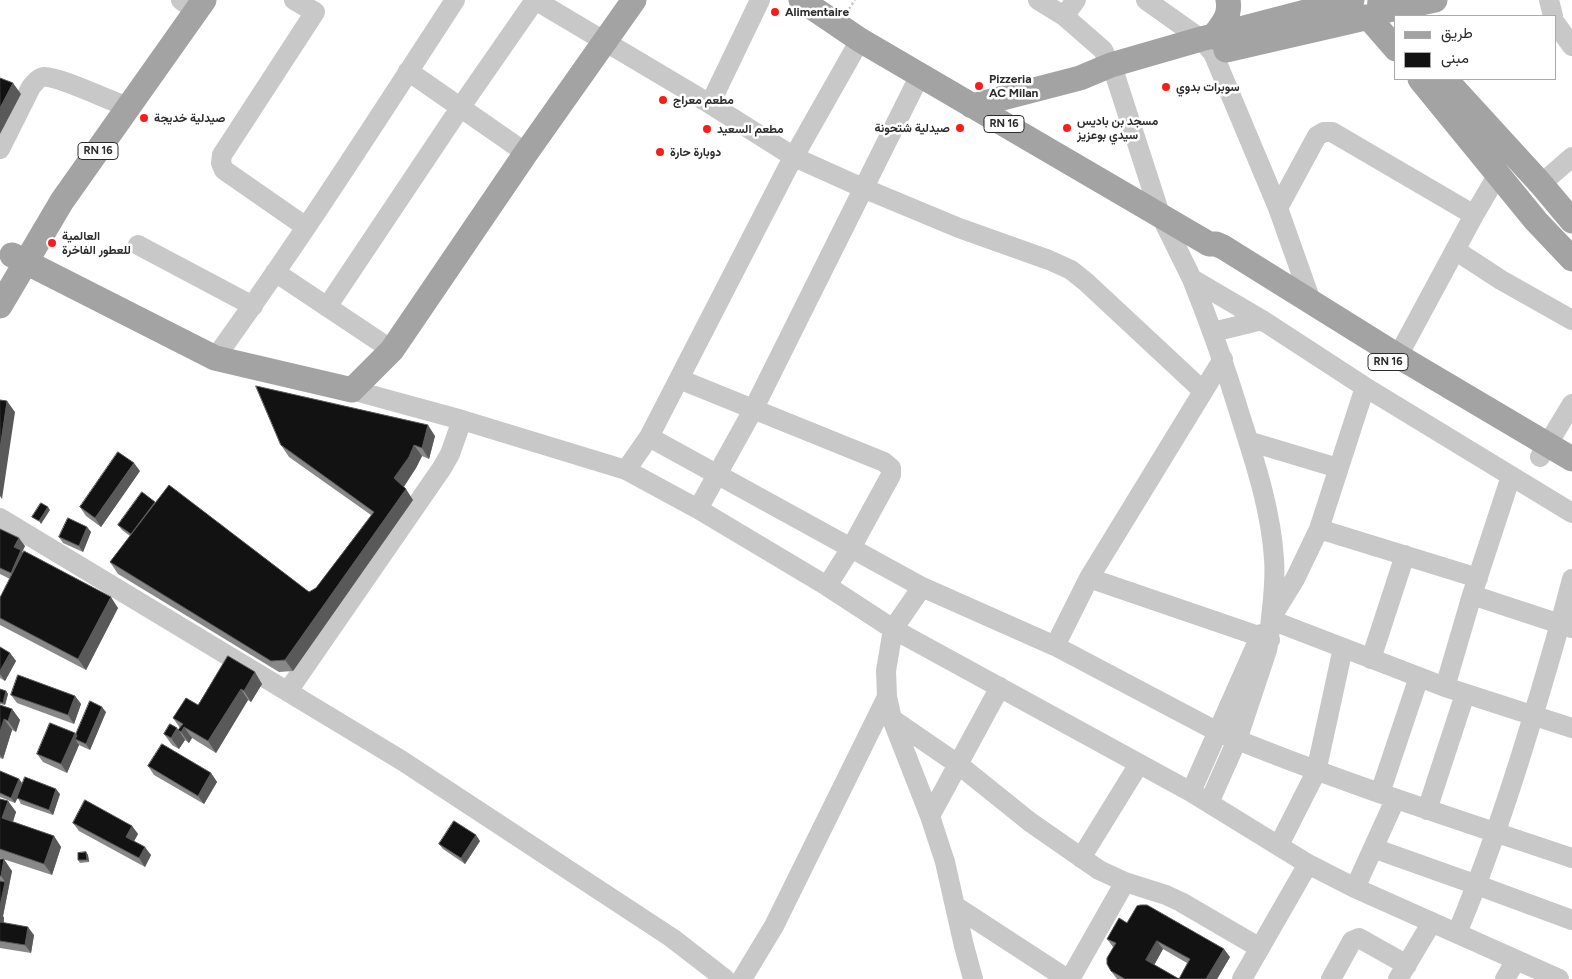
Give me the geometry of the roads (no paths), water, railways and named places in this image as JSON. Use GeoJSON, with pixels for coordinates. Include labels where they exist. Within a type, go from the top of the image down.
{"type":"FeatureCollection","features":[{"type":"Feature","properties":{"kind":"main road"},"geometry":{"type":"LineString","coordinates":[[13,262],[215,358],[352,390],[392,350],[526,153],[634,0]]}},
{"type":"Feature","properties":{"kind":"main road","name":"RN 16"},"geometry":{"type":"LineString","coordinates":[[801,0],[860,40],[1160,214],[1205,242],[1217,256],[1544,450],[1572,459]]}},
{"type":"Feature","properties":{"kind":"main road"},"geometry":{"type":"LineString","coordinates":[[1209,43],[1226,20],[1230,10],[1228,0]]}},
{"type":"Feature","properties":{"kind":"main road"},"geometry":{"type":"LineString","coordinates":[[1282,0],[1313,10],[1347,17],[1373,10]]}},
{"type":"Feature","properties":{"kind":"main road"},"geometry":{"type":"LineString","coordinates":[[1209,43],[1373,10],[1435,0]]}},
{"type":"Feature","properties":{"kind":"main road"},"geometry":{"type":"LineString","coordinates":[[1436,15],[1448,0]]}},
{"type":"Feature","properties":{"kind":"main road","name":"RN 16"},"geometry":{"type":"LineString","coordinates":[[0,306],[13,262],[189,1]]}},
{"type":"Feature","properties":{"kind":"main road","name":"RN 16"},"geometry":{"type":"LineString","coordinates":[[13,262],[62,201],[189,1]]}},
{"type":"Feature","properties":{"kind":"main road"},"geometry":{"type":"LineString","coordinates":[[972,106],[1209,43],[1313,10]]}},
{"type":"Feature","properties":{"kind":"main road"},"geometry":{"type":"LineString","coordinates":[[1373,10],[1394,46]]}},
{"type":"Feature","properties":{"kind":"main road"},"geometry":{"type":"LineString","coordinates":[[1421,80],[1536,222],[1572,259]]}},
{"type":"Feature","properties":{"kind":"main road"},"geometry":{"type":"LineString","coordinates":[[1446,80],[1541,184],[1572,221]]}},
{"type":"Feature","properties":{"kind":"main road","name":"RN 16"},"geometry":{"type":"LineString","coordinates":[[1205,242],[1223,247],[1398,356],[1544,450],[1572,476]]}},
{"type":"Feature","properties":{"kind":"street"},"geometry":{"type":"LineString","coordinates":[[294,0],[318,6],[222,155],[221,163],[224,170],[306,227]]}},
{"type":"Feature","properties":{"kind":"street"},"geometry":{"type":"LineString","coordinates":[[215,358],[253,306],[306,227],[455,0]]}},
{"type":"Feature","properties":{"kind":"street"},"geometry":{"type":"LineString","coordinates":[[328,307],[460,108],[535,0],[710,104],[794,157],[959,228],[1049,260],[1071,270],[1203,391]]}},
{"type":"Feature","properties":{"kind":"street"},"geometry":{"type":"LineString","coordinates":[[710,104],[760,0]]}},
{"type":"Feature","properties":{"kind":"street"},"geometry":{"type":"LineString","coordinates":[[1038,0],[1064,16],[1103,50],[1113,70],[1160,214],[1188,272],[1213,332],[1248,441],[1266,504],[1272,536],[1274,581],[1268,628]]}},
{"type":"Feature","properties":{"kind":"street"},"geometry":{"type":"LineString","coordinates":[[1064,16],[1076,0]]}},
{"type":"Feature","properties":{"kind":"street"},"geometry":{"type":"LineString","coordinates":[[1146,0],[1209,43],[1278,208],[1311,301]]}},
{"type":"Feature","properties":{"kind":"street"},"geometry":{"type":"LineString","coordinates":[[1548,0],[1554,15]]}},
{"type":"Feature","properties":{"kind":"street"},"geometry":{"type":"LineString","coordinates":[[1557,25],[1572,46]]}},
{"type":"Feature","properties":{"kind":"street"},"geometry":{"type":"LineString","coordinates":[[626,470],[649,436],[794,157],[860,40]]}},
{"type":"Feature","properties":{"kind":"street"},"geometry":{"type":"LineString","coordinates":[[408,72],[526,153]]}},
{"type":"Feature","properties":{"kind":"street"},"geometry":{"type":"LineString","coordinates":[[698,509],[753,410],[920,75]]}},
{"type":"Feature","properties":{"kind":"street"},"geometry":{"type":"LineString","coordinates":[[0,149],[31,87],[42,78],[54,79],[118,104]]}},
{"type":"Feature","properties":{"kind":"street"},"geometry":{"type":"LineString","coordinates":[[1278,208],[1317,136],[1324,132],[1332,132],[1474,215]]}},
{"type":"Feature","properties":{"kind":"street"},"geometry":{"type":"LineString","coordinates":[[1541,184],[1572,157]]}},
{"type":"Feature","properties":{"kind":"street"},"geometry":{"type":"LineString","coordinates":[[1398,356],[1498,174]]}},
{"type":"Feature","properties":{"kind":"street"},"geometry":{"type":"LineString","coordinates":[[1188,272],[1205,242]]}},
{"type":"Feature","properties":{"kind":"street"},"geometry":{"type":"LineString","coordinates":[[138,245],[253,306]]}},
{"type":"Feature","properties":{"kind":"street"},"geometry":{"type":"LineString","coordinates":[[1455,250],[1501,280],[1572,320]]}},
{"type":"Feature","properties":{"kind":"street"},"geometry":{"type":"LineString","coordinates":[[275,272],[392,350]]}},
{"type":"Feature","properties":{"kind":"street"},"geometry":{"type":"LineString","coordinates":[[1188,272],[1365,387],[1572,512]]}},
{"type":"Feature","properties":{"kind":"street"},"geometry":{"type":"LineString","coordinates":[[1213,332],[1262,320]]}},
{"type":"Feature","properties":{"kind":"street"},"geometry":{"type":"LineString","coordinates":[[1055,646],[1089,578],[1222,359]]}},
{"type":"Feature","properties":{"kind":"street"},"geometry":{"type":"LineString","coordinates":[[679,379],[884,462],[891,468],[891,475],[851,548],[827,586]]}},
{"type":"Feature","properties":{"kind":"street"},"geometry":{"type":"LineString","coordinates":[[1209,803],[1228,736],[1268,628],[1319,530],[1365,387]]}},
{"type":"Feature","properties":{"kind":"street"},"geometry":{"type":"LineString","coordinates":[[352,390],[462,420],[626,470],[698,509],[827,586],[893,629],[1191,792],[1308,864],[1355,888],[1559,979]]}},
{"type":"Feature","properties":{"kind":"street"},"geometry":{"type":"LineString","coordinates":[[1544,450],[1572,404]]}},
{"type":"Feature","properties":{"kind":"street"},"geometry":{"type":"LineString","coordinates":[[288,691],[442,468],[450,454],[462,420]]}},
{"type":"Feature","properties":{"kind":"street"},"geometry":{"type":"LineString","coordinates":[[649,436],[922,587],[1055,646],[1228,736],[1316,772],[1572,858]]}},
{"type":"Feature","properties":{"kind":"street"},"geometry":{"type":"LineString","coordinates":[[1248,441],[1338,468]]}},
{"type":"Feature","properties":{"kind":"street"},"geometry":{"type":"LineString","coordinates":[[1445,687],[1475,586],[1511,476]]}},
{"type":"Feature","properties":{"kind":"street"},"geometry":{"type":"LineString","coordinates":[[0,518],[401,760],[672,938],[725,979]]}},
{"type":"Feature","properties":{"kind":"street"},"geometry":{"type":"LineString","coordinates":[[1319,530],[1404,555],[1566,626]]}},
{"type":"Feature","properties":{"kind":"street"},"geometry":{"type":"LineString","coordinates":[[1371,659],[1404,555]]}},
{"type":"Feature","properties":{"kind":"street"},"geometry":{"type":"LineString","coordinates":[[1089,578],[1343,648],[1465,694],[1572,728]]}},
{"type":"Feature","properties":{"kind":"street"},"geometry":{"type":"LineString","coordinates":[[1457,933],[1496,832],[1566,626],[1572,579]]}},
{"type":"Feature","properties":{"kind":"street"},"geometry":{"type":"LineString","coordinates":[[922,587],[893,629],[886,670],[887,697],[892,719],[930,816],[945,862],[973,979]]}},
{"type":"Feature","properties":{"kind":"street"},"geometry":{"type":"LineString","coordinates":[[1279,845],[1316,772],[1343,648]]}},
{"type":"Feature","properties":{"kind":"street"},"geometry":{"type":"LineString","coordinates":[[1355,888],[1372,848],[1388,796],[1419,677]]}},
{"type":"Feature","properties":{"kind":"street"},"geometry":{"type":"LineString","coordinates":[[930,816],[1000,687]]}},
{"type":"Feature","properties":{"kind":"street"},"geometry":{"type":"LineString","coordinates":[[1427,810],[1465,694]]}},
{"type":"Feature","properties":{"kind":"street"},"geometry":{"type":"LineString","coordinates":[[742,979],[774,926],[887,697]]}},
{"type":"Feature","properties":{"kind":"street"},"geometry":{"type":"LineString","coordinates":[[892,719],[959,765],[1030,822],[1100,870],[1125,882],[1166,895],[1181,902],[1260,948]]}},
{"type":"Feature","properties":{"kind":"street"},"geometry":{"type":"LineString","coordinates":[[1191,792],[1228,736]]}},
{"type":"Feature","properties":{"kind":"street"},"geometry":{"type":"LineString","coordinates":[[1081,858],[1139,764]]}},
{"type":"Feature","properties":{"kind":"street"},"geometry":{"type":"LineString","coordinates":[[1372,848],[1477,884],[1572,920]]}},
{"type":"Feature","properties":{"kind":"street"},"geometry":{"type":"LineString","coordinates":[[1242,979],[1308,864]]}},
{"type":"Feature","properties":{"kind":"street"},"geometry":{"type":"LineString","coordinates":[[955,906],[1069,979],[1125,882]]}},
{"type":"Feature","properties":{"kind":"street"},"geometry":{"type":"LineString","coordinates":[[1331,979],[1352,941],[1359,938],[1403,972],[1432,922]]}},
{"type":"Feature","properties":{"kind":"street"},"geometry":{"type":"LineString","coordinates":[[1505,979],[1516,960]]}},
{"type":"Feature","properties":{"kind":"place","name":"Alimentaire"},"geometry":{"type":"Point","coordinates":[775,12]}},
{"type":"Feature","properties":{"kind":"place","name":"Pizzeria AC Milan"},"geometry":{"type":"Point","coordinates":[979,86]}},
{"type":"Feature","properties":{"kind":"place","name":"سوبرات بدوي"},"geometry":{"type":"Point","coordinates":[1166,87]}},
{"type":"Feature","properties":{"kind":"place","name":"مطعم معراج"},"geometry":{"type":"Point","coordinates":[663,100]}},
{"type":"Feature","properties":{"kind":"place","name":"صيدلية خديجة"},"geometry":{"type":"Point","coordinates":[144,118]}},
{"type":"Feature","properties":{"kind":"place","name":"صيدلية شتحونة"},"geometry":{"type":"Point","coordinates":[960,128]}},
{"type":"Feature","properties":{"kind":"place","name":"مسجد بن باديس سيدي بوعزيز"},"geometry":{"type":"Point","coordinates":[1067,128]}},
{"type":"Feature","properties":{"kind":"place","name":"مطعم السعيد"},"geometry":{"type":"Point","coordinates":[707,129]}},
{"type":"Feature","properties":{"kind":"place","name":"دوبارة حارة"},"geometry":{"type":"Point","coordinates":[660,152]}},
{"type":"Feature","properties":{"kind":"place","name":"العالمية للعطور الفاخرة"},"geometry":{"type":"Point","coordinates":[52,243]}}]}
